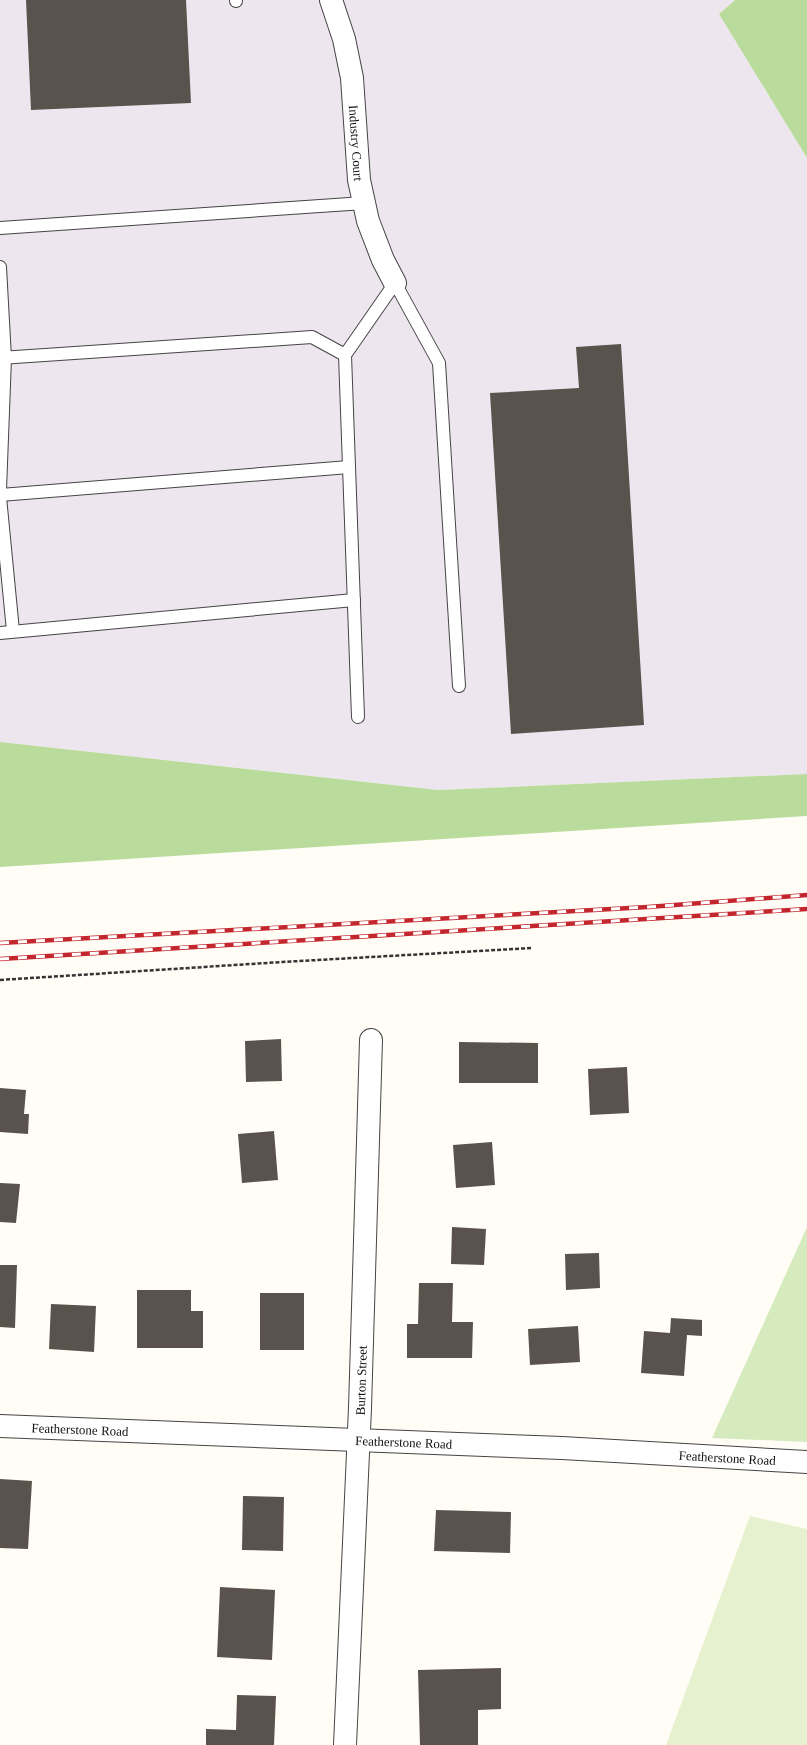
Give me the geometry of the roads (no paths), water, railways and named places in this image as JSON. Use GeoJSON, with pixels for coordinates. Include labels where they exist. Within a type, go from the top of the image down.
{"type":"FeatureCollection","features":[{"type":"Feature","properties":{"kind":"street","name":"Industry Court"},"geometry":{"type":"LineString","coordinates":[[330,0],[344,39],[352,78],[359,180],[368,221],[378,247],[395,283]]}},
{"type":"Feature","properties":{"kind":"street","name":"Burton Street"},"geometry":{"type":"LineString","coordinates":[[345,1745],[359,1440],[371,1040]]}},
{"type":"Feature","properties":{"kind":"street","name":"Featherstone Road"},"geometry":{"type":"LineString","coordinates":[[0,1426],[562,1448],[807,1462]]}},
{"type":"Feature","properties":{"kind":"lane"},"geometry":{"type":"LineString","coordinates":[[0,228],[364,203]]}},
{"type":"Feature","properties":{"kind":"lane"},"geometry":{"type":"LineString","coordinates":[[0,267],[2,358],[0,490]]}},
{"type":"Feature","properties":{"kind":"lane"},"geometry":{"type":"LineString","coordinates":[[358,717],[345,355],[395,283],[439,363],[459,686]]}},
{"type":"Feature","properties":{"kind":"lane"},"geometry":{"type":"LineString","coordinates":[[2,358],[312,337],[345,355]]}},
{"type":"Feature","properties":{"kind":"lane"},"geometry":{"type":"LineString","coordinates":[[13,631],[0,496],[349,467]]}},
{"type":"Feature","properties":{"kind":"lane"},"geometry":{"type":"LineString","coordinates":[[0,633],[354,600]]}},
{"type":"Feature","properties":{"kind":"railway"},"geometry":{"type":"LineString","coordinates":[[0,943],[648,907],[807,895]]}},
{"type":"Feature","properties":{"kind":"railway"},"geometry":{"type":"LineString","coordinates":[[0,959],[807,909]]}}]}
